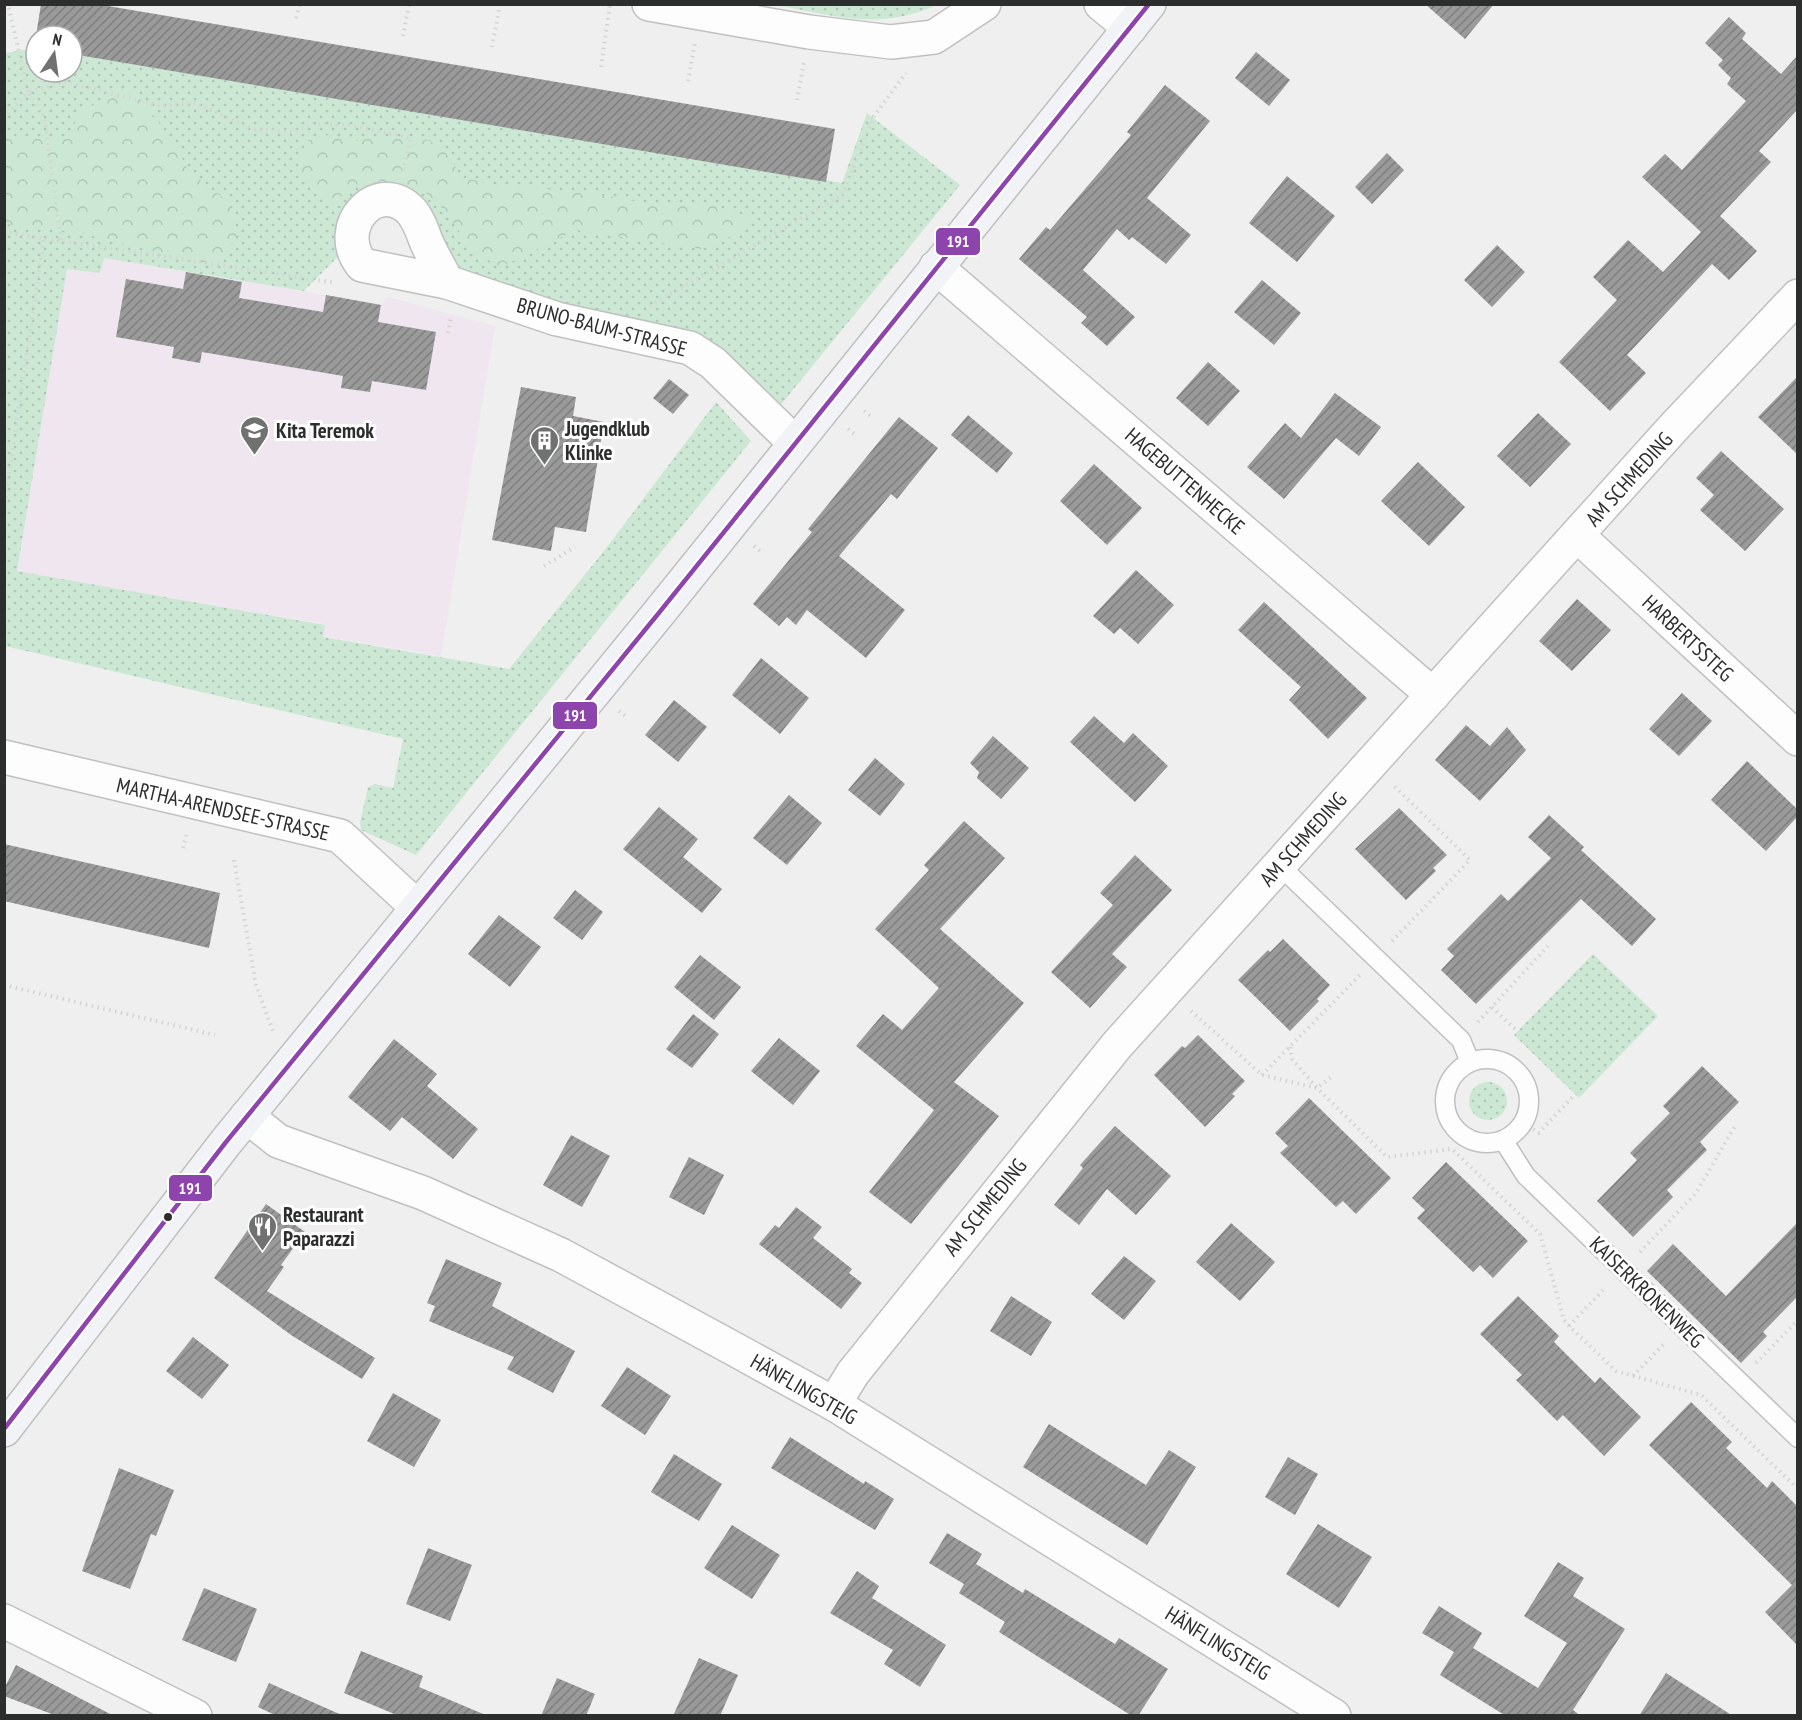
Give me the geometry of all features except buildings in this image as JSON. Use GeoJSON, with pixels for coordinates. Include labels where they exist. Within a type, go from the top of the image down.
{"type":"FeatureCollection","features":[{"type":"Feature","properties":{"kind":"street"},"geometry":{"type":"LineString","coordinates":[[649,4],[688,8],[816,33],[891,42],[934,37],[984,4]]}},
{"type":"Feature","properties":{"kind":"street"},"geometry":{"type":"LineString","coordinates":[[4,1430],[247,1116],[658,615],[1140,16],[1101,4]]}},
{"type":"Feature","properties":{"kind":"street","name":"BRUNO-BAUM-STRASSE"},"geometry":{"type":"LineString","coordinates":[[396,202],[387,200],[372,203],[359,213],[351,239],[354,255],[362,265],[377,270],[447,282],[557,318],[690,348],[713,363],[795,443]]}},
{"type":"Feature","properties":{"kind":"street"},"geometry":{"type":"LineString","coordinates":[[396,202],[411,211],[420,224],[426,242],[447,282]]}},
{"type":"Feature","properties":{"kind":"street","name":"HAGEBUTTENHECKE"},"geometry":{"type":"LineString","coordinates":[[936,267],[1433,695]]}},
{"type":"Feature","properties":{"kind":"street","name":"AM SCHMEDING"},"geometry":{"type":"LineString","coordinates":[[834,1404],[853,1373],[1084,1083],[1166,989],[1797,296]]}},
{"type":"Feature","properties":{"kind":"street","name":"HARBERTSSTEG"},"geometry":{"type":"LineString","coordinates":[[1578,536],[1797,739]]}},
{"type":"Feature","properties":{"kind":"street","name":"MARTHA-ARENDSEE-STRASSE"},"geometry":{"type":"LineString","coordinates":[[4,757],[340,836],[417,907]]}},
{"type":"Feature","properties":{"kind":"street","name":"HÄNFLINGSTEIG"},"geometry":{"type":"LineString","coordinates":[[247,1116],[278,1141],[423,1193],[578,1264],[834,1404],[1334,1716]]}},
{"type":"Feature","properties":{"kind":"street"},"geometry":{"type":"LineString","coordinates":[[4,1621],[195,1716]]}},
{"type":"Feature","properties":{"kind":"lane"},"geometry":{"type":"LineString","coordinates":[[1279,865],[1461,1040],[1470,1062]]}},
{"type":"Feature","properties":{"kind":"lane"},"geometry":{"type":"LineString","coordinates":[[1487,1059],[1503,1063],[1517,1071],[1526,1085],[1529,1101],[1522,1122],[1516,1131],[1503,1140],[1486,1144],[1470,1140],[1456,1131],[1447,1117],[1444,1101],[1448,1085],[1457,1072],[1470,1062],[1487,1059]]}},
{"type":"Feature","properties":{"kind":"lane","name":"KAISERKRONENWEG"},"geometry":{"type":"LineString","coordinates":[[1503,1140],[1526,1176],[1797,1438]]}},
{"type":"Feature","properties":{"kind":"path"},"geometry":{"type":"LineString","coordinates":[[8,4],[28,93],[44,116],[61,240]]}},
{"type":"Feature","properties":{"kind":"path"},"geometry":{"type":"LineString","coordinates":[[296,18],[300,4]]}},
{"type":"Feature","properties":{"kind":"path"},"geometry":{"type":"LineString","coordinates":[[403,36],[409,4]]}},
{"type":"Feature","properties":{"kind":"path"},"geometry":{"type":"LineString","coordinates":[[492,47],[500,4]]}},
{"type":"Feature","properties":{"kind":"path"},"geometry":{"type":"LineString","coordinates":[[601,67],[610,4]]}},
{"type":"Feature","properties":{"kind":"path"},"geometry":{"type":"LineString","coordinates":[[627,334],[637,314],[843,194],[874,116],[934,37]]}},
{"type":"Feature","properties":{"kind":"path"},"geometry":{"type":"LineString","coordinates":[[4,118],[28,93],[66,82],[160,106],[195,103],[253,129],[292,132],[313,124],[350,125],[411,138],[396,202]]}},
{"type":"Feature","properties":{"kind":"path"},"geometry":{"type":"LineString","coordinates":[[4,232],[338,283]]}},
{"type":"Feature","properties":{"kind":"path"},"geometry":{"type":"LineString","coordinates":[[4,509],[44,238]]}},
{"type":"Feature","properties":{"kind":"path"},"geometry":{"type":"LineString","coordinates":[[863,410],[873,418]]}},
{"type":"Feature","properties":{"kind":"path"},"geometry":{"type":"LineString","coordinates":[[848,429],[857,436]]}},
{"type":"Feature","properties":{"kind":"path"},"geometry":{"type":"LineString","coordinates":[[753,545],[763,553]]}},
{"type":"Feature","properties":{"kind":"path"},"geometry":{"type":"LineString","coordinates":[[544,567],[575,547]]}},
{"type":"Feature","properties":{"kind":"path"},"geometry":{"type":"LineString","coordinates":[[618,710],[628,718]]}},
{"type":"Feature","properties":{"kind":"path"},"geometry":{"type":"LineString","coordinates":[[1262,1074],[1470,860],[1371,764]]}},
{"type":"Feature","properties":{"kind":"path"},"geometry":{"type":"LineString","coordinates":[[234,860],[256,985],[277,1039]]}},
{"type":"Feature","properties":{"kind":"path"},"geometry":{"type":"LineString","coordinates":[[1461,1040],[1548,946]]}},
{"type":"Feature","properties":{"kind":"path"},"geometry":{"type":"LineString","coordinates":[[4,985],[215,1035]]}},
{"type":"Feature","properties":{"kind":"path"},"geometry":{"type":"LineString","coordinates":[[1166,989],[1262,1074],[1317,1088]]}},
{"type":"Feature","properties":{"kind":"path"},"geometry":{"type":"LineString","coordinates":[[1492,1007],[1518,1032]]}},
{"type":"Feature","properties":{"kind":"path"},"geometry":{"type":"LineString","coordinates":[[1290,1046],[1292,1059],[1317,1088],[1387,1157],[1452,1149],[1540,1234],[1564,1320],[1616,1371],[1701,1395],[1797,1489]]}},
{"type":"Feature","properties":{"kind":"path"},"geometry":{"type":"LineString","coordinates":[[1317,1088],[1334,1075]]}},
{"type":"Feature","properties":{"kind":"path"},"geometry":{"type":"LineString","coordinates":[[1522,1122],[1539,1133],[1575,1094]]}},
{"type":"Feature","properties":{"kind":"path"},"geometry":{"type":"LineString","coordinates":[[1569,1326],[1696,1192],[1735,1126]]}},
{"type":"Feature","properties":{"kind":"path"},"geometry":{"type":"LineString","coordinates":[[1738,1381],[1797,1320]]}},
{"type":"Feature","properties":{"kind":"path"},"geometry":{"type":"LineString","coordinates":[[1633,1376],[1681,1325]]}},
{"type":"Feature","properties":{"kind":"shaded area","name":"Kita Teremok"},"geometry":{"type":"Polygon","coordinates":[[[103,258],[381,304],[388,297],[495,326],[441,656],[323,636],[325,624],[17,571],[67,268],[100,273],[103,258]]]}},
{"type":"Feature","properties":{"kind":"green space"},"geometry":{"type":"Polygon","coordinates":[[[776,5],[937,5],[895,18],[857,19],[776,5]]]}},
{"type":"Feature","properties":{"kind":"green space"},"geometry":{"type":"Polygon","coordinates":[[[24,50],[24,84],[84,84],[84,56],[842,183],[867,113],[960,185],[775,412],[720,357],[468,283],[401,193],[304,291],[104,258],[100,273],[67,269],[17,571],[325,625],[323,637],[509,669],[604,551],[716,402],[751,441],[416,855],[361,830],[360,822],[368,787],[375,784],[393,788],[403,739],[5,646],[5,53],[24,50]]]}},
{"type":"Feature","properties":{"kind":"green space"},"geometry":{"type":"Polygon","coordinates":[[[118,88],[137,95],[174,142],[189,172],[230,203],[238,233],[219,265],[188,260],[81,233],[5,224],[5,133],[26,139],[67,138],[79,115],[118,88]]]}},
{"type":"Feature","properties":{"kind":"green space"},"geometry":{"type":"Polygon","coordinates":[[[327,135],[353,141],[375,138],[428,140],[447,152],[461,177],[486,183],[603,195],[658,206],[714,205],[750,218],[737,234],[701,249],[576,230],[501,267],[475,253],[443,209],[426,193],[383,181],[351,187],[336,202],[324,202],[297,163],[307,141],[327,135]]]}},
{"type":"Feature","properties":{"kind":"green space"},"geometry":{"type":"Polygon","coordinates":[[[1593,954],[1658,1016],[1579,1098],[1514,1035],[1593,954]]]}},
{"type":"Feature","properties":{"kind":"green space"},"geometry":{"type":"Polygon","coordinates":[[[1488,1082],[1502,1087],[1507,1101],[1502,1115],[1488,1120],[1474,1115],[1469,1101],[1474,1087],[1488,1082]]]}},
{"type":"Feature","properties":{"kind":"transit line","name":"191"},"geometry":{"type":"LineString","coordinates":[[4,1429],[226,1142],[658,614],[1149,4]]}},
{"type":"Feature","properties":{"kind":"place","name":"Kita Teremok"},"geometry":{"type":"Point","coordinates":[255,456]}},
{"type":"Feature","properties":{"kind":"place","name":"Jugendklub Klinke"},"geometry":{"type":"Point","coordinates":[544,466]}},
{"type":"Feature","properties":{"kind":"place","name":"Restaurant Paparazzi"},"geometry":{"type":"Point","coordinates":[262,1252]}}]}
